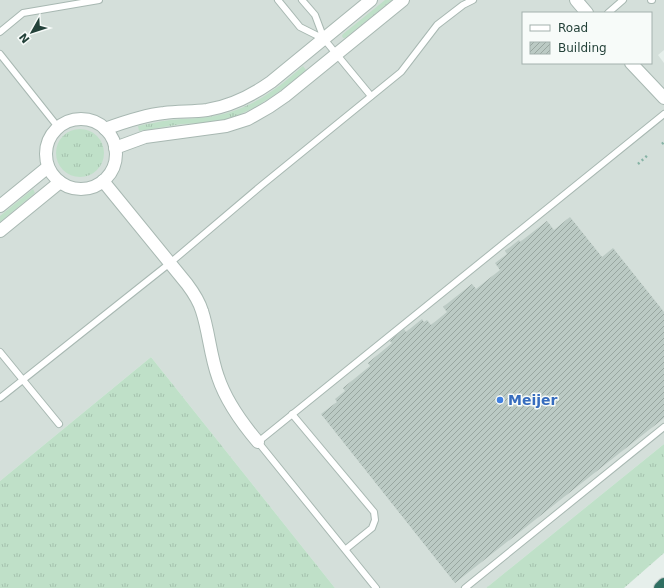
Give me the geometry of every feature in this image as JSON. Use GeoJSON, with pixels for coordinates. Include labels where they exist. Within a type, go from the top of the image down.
{"type":"FeatureCollection","features":[{"type":"Feature","properties":{"kind":"highway"},"geometry":{"type":"LineString","coordinates":[[660,588],[664,584]]}},
{"type":"Feature","properties":{"kind":"street"},"geometry":{"type":"LineString","coordinates":[[105,129],[133,119],[164,112],[207,110],[238,102],[254,94],[272,82],[372,0]]}},
{"type":"Feature","properties":{"kind":"street"},"geometry":{"type":"LineString","coordinates":[[115,148],[145,137],[226,126],[248,119],[285,96],[403,0]]}},
{"type":"Feature","properties":{"kind":"street"},"geometry":{"type":"LineString","coordinates":[[576,0],[586,12]]}},
{"type":"Feature","properties":{"kind":"street"},"geometry":{"type":"LineString","coordinates":[[631,64],[664,98]]}},
{"type":"Feature","properties":{"kind":"street"},"geometry":{"type":"LineString","coordinates":[[82,119],[95,122],[105,129],[111,136],[115,148],[114,164],[111,172],[103,181],[90,188],[72,188],[60,182],[48,167],[46,158],[50,136],[58,127],[70,120],[82,119]]}},
{"type":"Feature","properties":{"kind":"street"},"geometry":{"type":"LineString","coordinates":[[0,206],[48,167]]}},
{"type":"Feature","properties":{"kind":"street"},"geometry":{"type":"LineString","coordinates":[[103,181],[187,284],[196,298],[202,310],[217,376],[224,392],[243,424],[258,442]]}},
{"type":"Feature","properties":{"kind":"street"},"geometry":{"type":"LineString","coordinates":[[0,232],[60,182]]}},
{"type":"Feature","properties":{"kind":"lane"},"geometry":{"type":"LineString","coordinates":[[0,32],[23,13],[99,0]]}},
{"type":"Feature","properties":{"kind":"lane"},"geometry":{"type":"LineString","coordinates":[[278,0],[300,27],[324,38]]}},
{"type":"Feature","properties":{"kind":"lane"},"geometry":{"type":"LineString","coordinates":[[302,0],[314,15],[324,38],[371,96]]}},
{"type":"Feature","properties":{"kind":"lane"},"geometry":{"type":"LineString","coordinates":[[0,398],[170,263],[262,185],[401,72],[437,25],[463,5],[473,0]]}},
{"type":"Feature","properties":{"kind":"lane"},"geometry":{"type":"LineString","coordinates":[[609,12],[623,0]]}},
{"type":"Feature","properties":{"kind":"lane"},"geometry":{"type":"LineString","coordinates":[[0,54],[58,127]]}},
{"type":"Feature","properties":{"kind":"lane"},"geometry":{"type":"LineString","coordinates":[[376,588],[258,442],[664,114]]}},
{"type":"Feature","properties":{"kind":"lane"},"geometry":{"type":"LineString","coordinates":[[0,352],[59,424]]}},
{"type":"Feature","properties":{"kind":"lane"},"geometry":{"type":"LineString","coordinates":[[292,414],[374,512],[375,520],[372,528],[346,549]]}},
{"type":"Feature","properties":{"kind":"lane"},"geometry":{"type":"LineString","coordinates":[[465,588],[664,428]]}},
{"type":"Feature","properties":{"kind":"path"},"geometry":{"type":"LineString","coordinates":[[638,164],[649,154]]}},
{"type":"Feature","properties":{"kind":"shaded area"},"geometry":{"type":"Polygon","coordinates":[[[0,0],[664,0],[664,50],[658,55],[664,63],[664,444],[486,588],[335,588],[151,357],[0,481],[0,0]]]}},
{"type":"Feature","properties":{"kind":"green space"},"geometry":{"type":"Polygon","coordinates":[[[385,0],[392,0],[345,38],[343,38],[343,34],[385,0]]]}},
{"type":"Feature","properties":{"kind":"green space"},"geometry":{"type":"Polygon","coordinates":[[[303,66],[306,70],[286,86],[266,101],[243,113],[214,122],[182,124],[139,131],[138,126],[167,120],[209,117],[240,109],[273,91],[303,66]]]}},
{"type":"Feature","properties":{"kind":"green space"},"geometry":{"type":"Polygon","coordinates":[[[80,129],[89,131],[97,136],[102,144],[104,153],[102,162],[97,170],[89,175],[80,177],[71,175],[63,170],[58,162],[56,153],[58,144],[63,136],[71,131],[80,129]]]}},
{"type":"Feature","properties":{"kind":"green space"},"geometry":{"type":"Polygon","coordinates":[[[33,189],[35,193],[0,222],[0,216],[33,189]]]}},
{"type":"Feature","properties":{"kind":"green space"},"geometry":{"type":"Polygon","coordinates":[[[151,357],[335,588],[0,588],[0,481],[151,357]]]}},
{"type":"Feature","properties":{"kind":"green space"},"geometry":{"type":"Polygon","coordinates":[[[664,444],[664,553],[624,588],[486,588],[664,444]]]}},
{"type":"Feature","properties":{"kind":"building","name":"Meijer"},"geometry":{"type":"Polygon","coordinates":[[[570,217],[602,257],[613,248],[664,312],[664,418],[455,583],[321,414],[337,402],[335,399],[345,391],[343,388],[370,366],[368,363],[392,343],[390,341],[404,329],[406,332],[422,319],[424,322],[427,320],[431,325],[447,312],[443,307],[472,284],[476,289],[500,270],[495,263],[507,254],[505,251],[519,240],[520,242],[547,221],[554,230],[570,217]]]}},
{"type":"Feature","properties":{"kind":"place","name":"Meijer"},"geometry":{"type":"Point","coordinates":[500,400]}}]}
